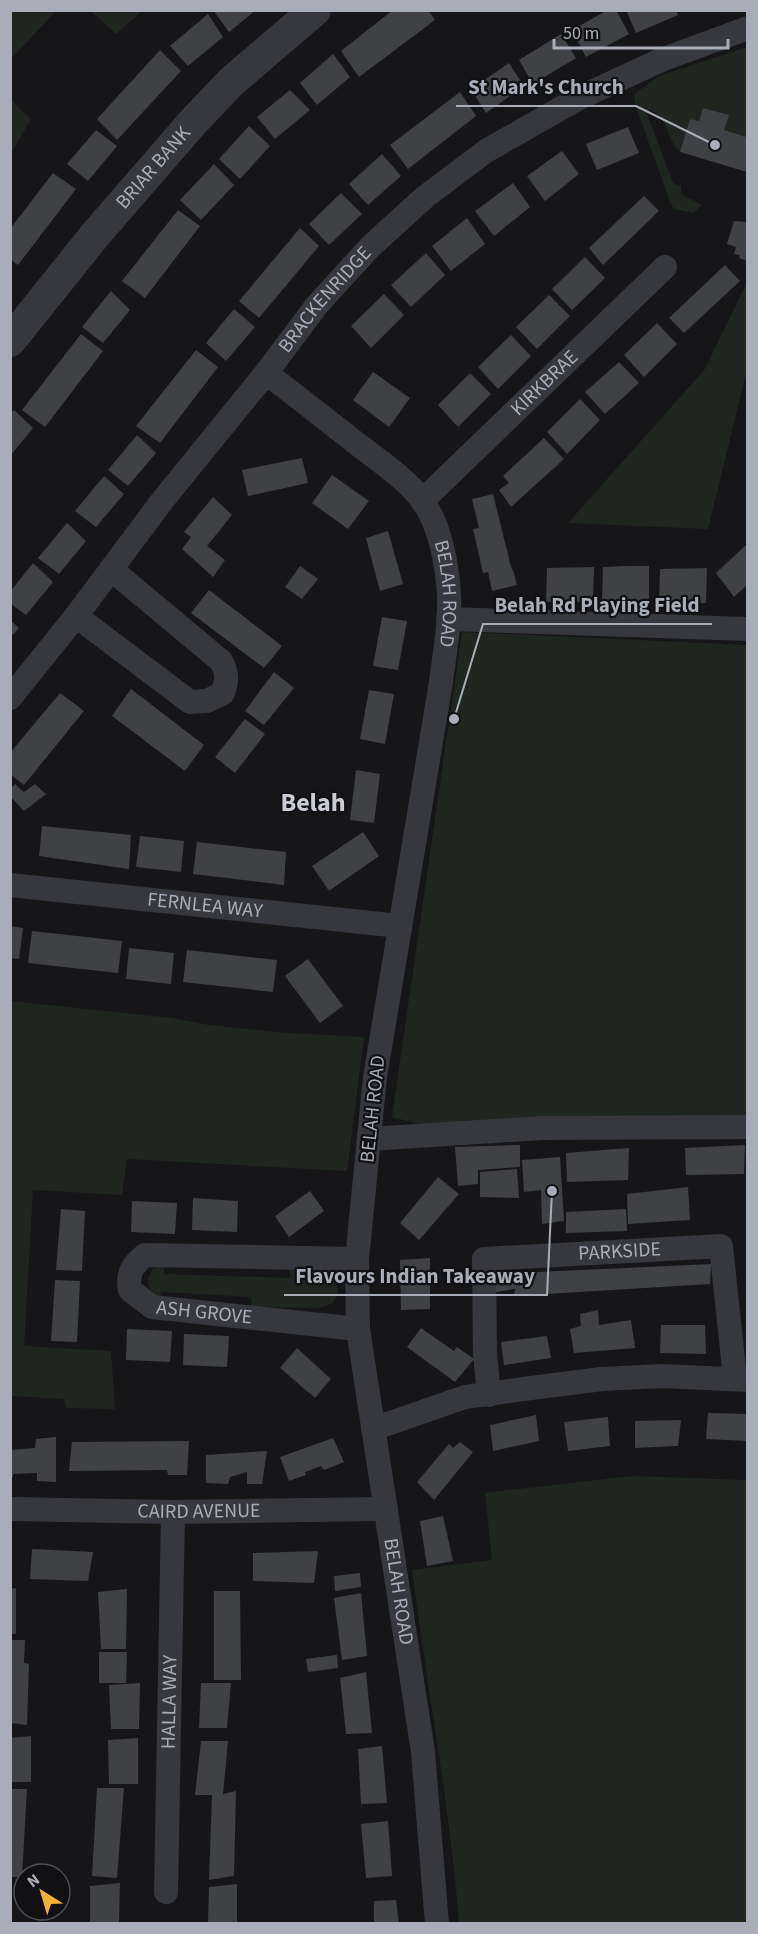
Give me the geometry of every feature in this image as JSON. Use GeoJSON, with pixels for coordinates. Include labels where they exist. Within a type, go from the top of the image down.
{"type":"FeatureCollection","features":[{"type":"Feature","properties":{"kind":"street","name":"BRIAR BANK"},"geometry":{"type":"LineString","coordinates":[[10,341],[95,235],[193,122],[230,83],[315,10]]}},
{"type":"Feature","properties":{"kind":"street","name":"BRACKENRIDGE"},"geometry":{"type":"LineString","coordinates":[[10,698],[317,305],[371,246],[425,198],[486,151],[579,98],[661,60],[747,28]]}},
{"type":"Feature","properties":{"kind":"street","name":"KIRKBRAE"},"geometry":{"type":"LineString","coordinates":[[422,501],[665,267]]}},
{"type":"Feature","properties":{"kind":"street","name":"BELAH ROAD"},"geometry":{"type":"LineString","coordinates":[[266,373],[405,482],[422,501],[436,529],[444,555],[448,584],[448,619],[441,682],[375,1077],[357,1259],[358,1329],[423,1752],[436,1923]]}},
{"type":"Feature","properties":{"kind":"street"},"geometry":{"type":"LineString","coordinates":[[76,616],[190,702],[207,700],[224,693],[227,676],[222,661],[112,570]]}},
{"type":"Feature","properties":{"kind":"street"},"geometry":{"type":"LineString","coordinates":[[448,619],[747,629]]}},
{"type":"Feature","properties":{"kind":"street","name":"FERNLEA WAY"},"geometry":{"type":"LineString","coordinates":[[10,885],[400,926]]}},
{"type":"Feature","properties":{"kind":"street"},"geometry":{"type":"LineString","coordinates":[[369,1139],[542,1128],[747,1127]]}},
{"type":"Feature","properties":{"kind":"street","name":"PARKSIDE"},"geometry":{"type":"LineString","coordinates":[[373,1429],[465,1397],[489,1395],[531,1388],[602,1379],[663,1376],[741,1379],[720,1246],[484,1259],[485,1354],[489,1395]]}},
{"type":"Feature","properties":{"kind":"street","name":"ASH GROVE"},"geometry":{"type":"LineString","coordinates":[[357,1259],[145,1255],[130,1269],[128,1280],[130,1290],[152,1307],[358,1329]]}},
{"type":"Feature","properties":{"kind":"street","name":"CAIRD AVENUE"},"geometry":{"type":"LineString","coordinates":[[10,1509],[173,1512],[386,1509]]}},
{"type":"Feature","properties":{"kind":"street","name":"HALLA WAY"},"geometry":{"type":"LineString","coordinates":[[166,1892],[173,1512]]}},
{"type":"Feature","properties":{"kind":"shaded area"},"geometry":{"type":"Polygon","coordinates":[[[10,11],[56,11],[11,59],[10,59],[10,11]]]}},
{"type":"Feature","properties":{"kind":"shaded area"},"geometry":{"type":"Polygon","coordinates":[[[91,11],[142,11],[116,34],[91,11]]]}},
{"type":"Feature","properties":{"kind":"shaded area"},"geometry":{"type":"Polygon","coordinates":[[[747,47],[747,137],[724,130],[728,115],[703,108],[699,121],[690,119],[680,152],[658,115],[652,109],[647,113],[673,183],[681,186],[681,194],[702,205],[693,213],[674,209],[636,107],[634,94],[659,76],[747,47]]]}},
{"type":"Feature","properties":{"kind":"shaded area"},"geometry":{"type":"Polygon","coordinates":[[[11,100],[31,119],[11,154],[11,100]]]}},
{"type":"Feature","properties":{"kind":"shaded area"},"geometry":{"type":"Polygon","coordinates":[[[747,282],[747,370],[708,529],[568,523],[705,369],[747,282]]]}},
{"type":"Feature","properties":{"kind":"shaded area"},"geometry":{"type":"Polygon","coordinates":[[[462,632],[747,645],[747,1120],[426,1126],[392,1117],[462,632]]]}},
{"type":"Feature","properties":{"kind":"shaded area"},"geometry":{"type":"Polygon","coordinates":[[[11,1001],[172,1018],[209,1025],[275,1032],[364,1037],[347,1171],[127,1159],[122,1195],[33,1190],[24,1346],[111,1351],[115,1409],[66,1408],[64,1399],[11,1396],[11,1001]]]}},
{"type":"Feature","properties":{"kind":"shaded area"},"geometry":{"type":"Polygon","coordinates":[[[164,1265],[164,1274],[290,1278],[290,1269],[323,1270],[335,1278],[338,1292],[333,1303],[319,1308],[252,1307],[251,1297],[161,1292],[160,1300],[149,1288],[148,1278],[153,1269],[164,1265]]]}},
{"type":"Feature","properties":{"kind":"shaded area"},"geometry":{"type":"Polygon","coordinates":[[[632,1476],[747,1480],[747,1923],[459,1923],[444,1791],[412,1570],[492,1560],[485,1493],[632,1476]]]}},
{"type":"Feature","properties":{"kind":"building"},"geometry":{"type":"Polygon","coordinates":[[[213,10],[256,10],[229,32],[213,10]]]}},
{"type":"Feature","properties":{"kind":"building"},"geometry":{"type":"Polygon","coordinates":[[[393,10],[428,10],[435,20],[359,77],[341,51],[393,10]]]}},
{"type":"Feature","properties":{"kind":"building"},"geometry":{"type":"Polygon","coordinates":[[[608,10],[616,10],[629,34],[586,57],[572,30],[608,10]]]}},
{"type":"Feature","properties":{"kind":"building"},"geometry":{"type":"Polygon","coordinates":[[[626,10],[676,10],[678,15],[636,33],[626,10]]]}},
{"type":"Feature","properties":{"kind":"building"},"geometry":{"type":"Polygon","coordinates":[[[208,14],[223,37],[188,66],[170,46],[208,14]]]}},
{"type":"Feature","properties":{"kind":"building"},"geometry":{"type":"Polygon","coordinates":[[[561,34],[576,58],[533,84],[519,60],[561,34]]]}},
{"type":"Feature","properties":{"kind":"building"},"geometry":{"type":"Polygon","coordinates":[[[160,50],[181,71],[117,140],[97,119],[160,50]]]}},
{"type":"Feature","properties":{"kind":"building"},"geometry":{"type":"Polygon","coordinates":[[[333,54],[350,77],[317,105],[300,83],[333,54]]]}},
{"type":"Feature","properties":{"kind":"building"},"geometry":{"type":"Polygon","coordinates":[[[509,63],[524,86],[486,113],[471,89],[509,63]]]}},
{"type":"Feature","properties":{"kind":"building"},"geometry":{"type":"Polygon","coordinates":[[[290,90],[310,110],[275,139],[257,117],[290,90]]]}},
{"type":"Feature","properties":{"kind":"building"},"geometry":{"type":"Polygon","coordinates":[[[460,92],[476,116],[408,169],[390,145],[460,92]]]}},
{"type":"Feature","properties":{"kind":"building"},"geometry":{"type":"Polygon","coordinates":[[[703,108],[729,115],[724,130],[747,137],[747,172],[680,152],[690,119],[699,121],[703,108]]]}},
{"type":"Feature","properties":{"kind":"building"},"geometry":{"type":"Polygon","coordinates":[[[249,126],[270,146],[240,179],[219,159],[249,126]]]}},
{"type":"Feature","properties":{"kind":"building"},"geometry":{"type":"Polygon","coordinates":[[[628,127],[639,153],[597,170],[586,144],[628,127]]]}},
{"type":"Feature","properties":{"kind":"building"},"geometry":{"type":"Polygon","coordinates":[[[96,130],[117,146],[88,181],[67,164],[96,130]]]}},
{"type":"Feature","properties":{"kind":"building"},"geometry":{"type":"Polygon","coordinates":[[[562,151],[579,174],[545,201],[527,176],[562,151]]]}},
{"type":"Feature","properties":{"kind":"building"},"geometry":{"type":"Polygon","coordinates":[[[382,154],[401,176],[368,205],[349,184],[382,154]]]}},
{"type":"Feature","properties":{"kind":"building"},"geometry":{"type":"Polygon","coordinates":[[[214,164],[234,185],[201,220],[180,200],[214,164]]]}},
{"type":"Feature","properties":{"kind":"building"},"geometry":{"type":"Polygon","coordinates":[[[53,173],[76,189],[18,265],[10,259],[10,229],[53,173]]]}},
{"type":"Feature","properties":{"kind":"building"},"geometry":{"type":"Polygon","coordinates":[[[513,183],[530,207],[494,236],[475,211],[513,183]]]}},
{"type":"Feature","properties":{"kind":"building"},"geometry":{"type":"Polygon","coordinates":[[[341,193],[362,214],[329,245],[309,224],[341,193]]]}},
{"type":"Feature","properties":{"kind":"building"},"geometry":{"type":"Polygon","coordinates":[[[644,196],[659,211],[603,265],[589,248],[644,196]]]}},
{"type":"Feature","properties":{"kind":"building"},"geometry":{"type":"Polygon","coordinates":[[[178,210],[200,226],[145,298],[122,281],[178,210]]]}},
{"type":"Feature","properties":{"kind":"building"},"geometry":{"type":"Polygon","coordinates":[[[467,218],[485,244],[451,271],[432,246],[467,218]]]}},
{"type":"Feature","properties":{"kind":"building"},"geometry":{"type":"Polygon","coordinates":[[[734,221],[747,222],[747,261],[739,258],[740,255],[734,254],[736,247],[727,244],[734,221]]]}},
{"type":"Feature","properties":{"kind":"building"},"geometry":{"type":"Polygon","coordinates":[[[300,228],[319,246],[259,318],[239,301],[300,228]]]}},
{"type":"Feature","properties":{"kind":"building"},"geometry":{"type":"Polygon","coordinates":[[[426,253],[445,275],[411,307],[391,285],[426,253]]]}},
{"type":"Feature","properties":{"kind":"building"},"geometry":{"type":"Polygon","coordinates":[[[585,257],[605,278],[572,310],[552,289],[585,257]]]}},
{"type":"Feature","properties":{"kind":"building"},"geometry":{"type":"Polygon","coordinates":[[[725,265],[740,281],[684,333],[669,318],[725,265]]]}},
{"type":"Feature","properties":{"kind":"building"},"geometry":{"type":"Polygon","coordinates":[[[111,291],[130,310],[103,343],[82,327],[111,291]]]}},
{"type":"Feature","properties":{"kind":"building"},"geometry":{"type":"Polygon","coordinates":[[[384,294],[404,315],[371,348],[351,326],[384,294]]]}},
{"type":"Feature","properties":{"kind":"building"},"geometry":{"type":"Polygon","coordinates":[[[549,295],[570,316],[537,349],[516,327],[549,295]]]}},
{"type":"Feature","properties":{"kind":"building"},"geometry":{"type":"Polygon","coordinates":[[[234,309],[255,327],[226,361],[206,343],[234,309]]]}},
{"type":"Feature","properties":{"kind":"building"},"geometry":{"type":"Polygon","coordinates":[[[657,323],[677,344],[644,377],[624,355],[657,323]]]}},
{"type":"Feature","properties":{"kind":"building"},"geometry":{"type":"Polygon","coordinates":[[[81,334],[103,351],[45,427],[22,410],[81,334]]]}},
{"type":"Feature","properties":{"kind":"building"},"geometry":{"type":"Polygon","coordinates":[[[511,335],[531,356],[498,389],[478,367],[511,335]]]}},
{"type":"Feature","properties":{"kind":"building"},"geometry":{"type":"Polygon","coordinates":[[[196,350],[218,367],[160,443],[136,426],[196,350]]]}},
{"type":"Feature","properties":{"kind":"building"},"geometry":{"type":"Polygon","coordinates":[[[619,362],[639,383],[605,414],[585,392],[619,362]]]}},
{"type":"Feature","properties":{"kind":"building"},"geometry":{"type":"Polygon","coordinates":[[[373,372],[410,398],[389,427],[353,400],[373,372]]]}},
{"type":"Feature","properties":{"kind":"building"},"geometry":{"type":"Polygon","coordinates":[[[470,373],[491,394],[458,427],[438,405],[470,373]]]}},
{"type":"Feature","properties":{"kind":"building"},"geometry":{"type":"Polygon","coordinates":[[[580,399],[600,420],[567,454],[547,432],[580,399]]]}},
{"type":"Feature","properties":{"kind":"building"},"geometry":{"type":"Polygon","coordinates":[[[14,410],[33,428],[10,456],[10,414],[14,410]]]}},
{"type":"Feature","properties":{"kind":"building"},"geometry":{"type":"Polygon","coordinates":[[[137,435],[156,453],[128,486],[108,470],[137,435]]]}},
{"type":"Feature","properties":{"kind":"building"},"geometry":{"type":"Polygon","coordinates":[[[544,438],[564,459],[511,507],[499,490],[509,483],[503,476],[544,438]]]}},
{"type":"Feature","properties":{"kind":"building"},"geometry":{"type":"Polygon","coordinates":[[[302,458],[308,483],[248,496],[242,470],[302,458]]]}},
{"type":"Feature","properties":{"kind":"building"},"geometry":{"type":"Polygon","coordinates":[[[332,475],[369,501],[348,529],[312,503],[332,475]]]}},
{"type":"Feature","properties":{"kind":"building"},"geometry":{"type":"Polygon","coordinates":[[[104,476],[124,494],[96,527],[75,511],[104,476]]]}},
{"type":"Feature","properties":{"kind":"building"},"geometry":{"type":"Polygon","coordinates":[[[493,494],[517,585],[492,591],[488,572],[483,573],[473,529],[479,528],[472,499],[493,494]]]}},
{"type":"Feature","properties":{"kind":"building"},"geometry":{"type":"Polygon","coordinates":[[[213,497],[232,515],[207,546],[225,560],[213,577],[182,549],[191,537],[184,532],[213,497]]]}},
{"type":"Feature","properties":{"kind":"building"},"geometry":{"type":"Polygon","coordinates":[[[67,523],[86,541],[59,574],[38,558],[67,523]]]}},
{"type":"Feature","properties":{"kind":"building"},"geometry":{"type":"Polygon","coordinates":[[[388,531],[403,584],[380,591],[366,538],[388,531]]]}},
{"type":"Feature","properties":{"kind":"building"},"geometry":{"type":"Polygon","coordinates":[[[747,544],[747,585],[734,597],[716,573],[747,544]]]}},
{"type":"Feature","properties":{"kind":"building"},"geometry":{"type":"Polygon","coordinates":[[[33,563],[53,582],[26,615],[10,603],[10,592],[33,563]]]}},
{"type":"Feature","properties":{"kind":"building"},"geometry":{"type":"Polygon","coordinates":[[[300,566],[318,579],[302,599],[285,587],[300,566]]]}},
{"type":"Feature","properties":{"kind":"building"},"geometry":{"type":"Polygon","coordinates":[[[649,566],[649,601],[602,601],[603,567],[649,566]]]}},
{"type":"Feature","properties":{"kind":"building"},"geometry":{"type":"Polygon","coordinates":[[[594,567],[593,602],[546,602],[547,568],[594,567]]]}},
{"type":"Feature","properties":{"kind":"building"},"geometry":{"type":"Polygon","coordinates":[[[707,568],[706,603],[659,603],[660,569],[707,568]]]}},
{"type":"Feature","properties":{"kind":"building"},"geometry":{"type":"Polygon","coordinates":[[[209,590],[282,646],[264,668],[191,613],[209,590]]]}},
{"type":"Feature","properties":{"kind":"building"},"geometry":{"type":"Polygon","coordinates":[[[382,617],[407,621],[398,670],[373,666],[382,617]]]}},
{"type":"Feature","properties":{"kind":"building"},"geometry":{"type":"Polygon","coordinates":[[[10,620],[19,628],[10,638],[10,620]]]}},
{"type":"Feature","properties":{"kind":"building"},"geometry":{"type":"Polygon","coordinates":[[[274,672],[294,688],[264,725],[245,711],[274,672]]]}},
{"type":"Feature","properties":{"kind":"building"},"geometry":{"type":"Polygon","coordinates":[[[131,689],[204,745],[185,771],[112,716],[131,689]]]}},
{"type":"Feature","properties":{"kind":"building"},"geometry":{"type":"Polygon","coordinates":[[[369,690],[394,694],[385,744],[360,739],[369,690]]]}},
{"type":"Feature","properties":{"kind":"building"},"geometry":{"type":"Polygon","coordinates":[[[60,693],[84,711],[24,785],[10,774],[10,753],[60,693]]]}},
{"type":"Feature","properties":{"kind":"building"},"geometry":{"type":"Polygon","coordinates":[[[245,719],[265,734],[235,773],[215,757],[245,719]]]}},
{"type":"Feature","properties":{"kind":"building"},"geometry":{"type":"Polygon","coordinates":[[[356,770],[380,774],[374,823],[350,820],[356,770]]]}},
{"type":"Feature","properties":{"kind":"building"},"geometry":{"type":"Polygon","coordinates":[[[15,784],[24,792],[35,784],[46,794],[24,811],[10,796],[10,789],[15,784]]]}},
{"type":"Feature","properties":{"kind":"building"},"geometry":{"type":"Polygon","coordinates":[[[42,826],[131,835],[129,869],[39,856],[42,826]]]}},
{"type":"Feature","properties":{"kind":"building"},"geometry":{"type":"Polygon","coordinates":[[[363,832],[379,856],[329,891],[312,866],[363,832]]]}},
{"type":"Feature","properties":{"kind":"building"},"geometry":{"type":"Polygon","coordinates":[[[140,836],[184,841],[181,872],[136,867],[140,836]]]}},
{"type":"Feature","properties":{"kind":"building"},"geometry":{"type":"Polygon","coordinates":[[[197,842],[286,852],[284,885],[193,874],[197,842]]]}},
{"type":"Feature","properties":{"kind":"building"},"geometry":{"type":"Polygon","coordinates":[[[10,926],[23,928],[19,959],[10,958],[10,926]]]}},
{"type":"Feature","properties":{"kind":"building"},"geometry":{"type":"Polygon","coordinates":[[[32,931],[122,941],[118,973],[28,963],[32,931]]]}},
{"type":"Feature","properties":{"kind":"building"},"geometry":{"type":"Polygon","coordinates":[[[129,948],[174,953],[171,984],[126,979],[129,948]]]}},
{"type":"Feature","properties":{"kind":"building"},"geometry":{"type":"Polygon","coordinates":[[[187,950],[277,960],[273,992],[183,982],[187,950]]]}},
{"type":"Feature","properties":{"kind":"building"},"geometry":{"type":"Polygon","coordinates":[[[308,959],[343,1006],[320,1023],[285,976],[308,959]]]}},
{"type":"Feature","properties":{"kind":"building"},"geometry":{"type":"Polygon","coordinates":[[[520,1145],[520,1167],[478,1170],[478,1184],[458,1186],[455,1147],[520,1145]]]}},
{"type":"Feature","properties":{"kind":"building"},"geometry":{"type":"Polygon","coordinates":[[[745,1145],[744,1174],[686,1175],[685,1148],[745,1145]]]}},
{"type":"Feature","properties":{"kind":"building"},"geometry":{"type":"Polygon","coordinates":[[[629,1148],[628,1180],[567,1182],[566,1153],[629,1148]]]}},
{"type":"Feature","properties":{"kind":"building"},"geometry":{"type":"Polygon","coordinates":[[[560,1157],[564,1221],[542,1224],[541,1190],[524,1192],[522,1160],[560,1157]]]}},
{"type":"Feature","properties":{"kind":"building"},"geometry":{"type":"Polygon","coordinates":[[[517,1169],[519,1198],[480,1197],[480,1172],[517,1169]]]}},
{"type":"Feature","properties":{"kind":"building"},"geometry":{"type":"Polygon","coordinates":[[[438,1177],[459,1194],[419,1240],[400,1223],[438,1177]]]}},
{"type":"Feature","properties":{"kind":"building"},"geometry":{"type":"Polygon","coordinates":[[[688,1187],[690,1220],[628,1224],[627,1194],[688,1187]]]}},
{"type":"Feature","properties":{"kind":"building"},"geometry":{"type":"Polygon","coordinates":[[[310,1191],[324,1211],[289,1237],[275,1216],[310,1191]]]}},
{"type":"Feature","properties":{"kind":"building"},"geometry":{"type":"Polygon","coordinates":[[[193,1198],[238,1201],[237,1232],[192,1230],[193,1198]]]}},
{"type":"Feature","properties":{"kind":"building"},"geometry":{"type":"Polygon","coordinates":[[[132,1201],[177,1203],[175,1234],[131,1232],[132,1201]]]}},
{"type":"Feature","properties":{"kind":"building"},"geometry":{"type":"Polygon","coordinates":[[[61,1209],[85,1211],[82,1271],[56,1270],[61,1209]]]}},
{"type":"Feature","properties":{"kind":"building"},"geometry":{"type":"Polygon","coordinates":[[[626,1209],[627,1231],[566,1233],[566,1212],[626,1209]]]}},
{"type":"Feature","properties":{"kind":"building"},"geometry":{"type":"Polygon","coordinates":[[[430,1258],[430,1309],[401,1310],[400,1260],[430,1258]]]}},
{"type":"Feature","properties":{"kind":"building"},"geometry":{"type":"Polygon","coordinates":[[[711,1264],[710,1284],[514,1296],[515,1289],[496,1292],[494,1274],[711,1264]]]}},
{"type":"Feature","properties":{"kind":"building"},"geometry":{"type":"Polygon","coordinates":[[[55,1280],[80,1281],[77,1342],[51,1341],[55,1280]]]}},
{"type":"Feature","properties":{"kind":"building"},"geometry":{"type":"Polygon","coordinates":[[[598,1310],[599,1325],[631,1320],[635,1348],[574,1353],[570,1329],[581,1326],[580,1314],[598,1310]]]}},
{"type":"Feature","properties":{"kind":"building"},"geometry":{"type":"Polygon","coordinates":[[[661,1325],[705,1325],[706,1354],[660,1353],[661,1325]]]}},
{"type":"Feature","properties":{"kind":"building"},"geometry":{"type":"Polygon","coordinates":[[[421,1328],[454,1351],[457,1347],[474,1359],[455,1382],[407,1347],[421,1328]]]}},
{"type":"Feature","properties":{"kind":"building"},"geometry":{"type":"Polygon","coordinates":[[[127,1329],[172,1331],[170,1362],[126,1360],[127,1329]]]}},
{"type":"Feature","properties":{"kind":"building"},"geometry":{"type":"Polygon","coordinates":[[[184,1334],[229,1336],[227,1367],[183,1365],[184,1334]]]}},
{"type":"Feature","properties":{"kind":"building"},"geometry":{"type":"Polygon","coordinates":[[[547,1336],[551,1358],[504,1365],[501,1342],[547,1336]]]}},
{"type":"Feature","properties":{"kind":"building"},"geometry":{"type":"Polygon","coordinates":[[[297,1348],[331,1379],[315,1398],[280,1368],[297,1348]]]}},
{"type":"Feature","properties":{"kind":"building"},"geometry":{"type":"Polygon","coordinates":[[[708,1413],[747,1414],[747,1441],[706,1439],[708,1413]]]}},
{"type":"Feature","properties":{"kind":"building"},"geometry":{"type":"Polygon","coordinates":[[[536,1415],[539,1441],[493,1451],[490,1425],[536,1415]]]}},
{"type":"Feature","properties":{"kind":"building"},"geometry":{"type":"Polygon","coordinates":[[[608,1417],[610,1446],[568,1451],[564,1422],[608,1417]]]}},
{"type":"Feature","properties":{"kind":"building"},"geometry":{"type":"Polygon","coordinates":[[[681,1420],[678,1446],[635,1448],[635,1421],[681,1420]]]}},
{"type":"Feature","properties":{"kind":"building"},"geometry":{"type":"Polygon","coordinates":[[[56,1437],[56,1482],[37,1481],[37,1473],[13,1474],[13,1477],[10,1477],[10,1450],[35,1448],[36,1439],[56,1437]]]}},
{"type":"Feature","properties":{"kind":"building"},"geometry":{"type":"Polygon","coordinates":[[[333,1438],[344,1462],[324,1470],[321,1466],[289,1481],[280,1457],[333,1438]]]}},
{"type":"Feature","properties":{"kind":"building"},"geometry":{"type":"Polygon","coordinates":[[[189,1441],[187,1475],[168,1475],[167,1470],[69,1471],[72,1442],[189,1441]]]}},
{"type":"Feature","properties":{"kind":"building"},"geometry":{"type":"Polygon","coordinates":[[[460,1442],[473,1452],[434,1500],[417,1482],[449,1444],[453,1448],[460,1442]]]}},
{"type":"Feature","properties":{"kind":"building"},"geometry":{"type":"Polygon","coordinates":[[[267,1451],[262,1484],[247,1484],[247,1472],[230,1477],[228,1484],[206,1483],[206,1455],[267,1451]]]}},
{"type":"Feature","properties":{"kind":"building"},"geometry":{"type":"Polygon","coordinates":[[[443,1516],[453,1561],[427,1566],[420,1521],[443,1516]]]}},
{"type":"Feature","properties":{"kind":"building"},"geometry":{"type":"Polygon","coordinates":[[[32,1549],[93,1552],[88,1581],[30,1579],[32,1549]]]}},
{"type":"Feature","properties":{"kind":"building"},"geometry":{"type":"Polygon","coordinates":[[[318,1551],[314,1583],[253,1581],[253,1553],[318,1551]]]}},
{"type":"Feature","properties":{"kind":"building"},"geometry":{"type":"Polygon","coordinates":[[[360,1573],[361,1587],[335,1591],[334,1576],[360,1573]]]}},
{"type":"Feature","properties":{"kind":"building"},"geometry":{"type":"Polygon","coordinates":[[[16,1588],[16,1634],[10,1634],[10,1589],[16,1588]]]}},
{"type":"Feature","properties":{"kind":"building"},"geometry":{"type":"Polygon","coordinates":[[[127,1589],[126,1649],[101,1649],[98,1592],[127,1589]]]}},
{"type":"Feature","properties":{"kind":"building"},"geometry":{"type":"Polygon","coordinates":[[[214,1591],[240,1591],[241,1680],[214,1680],[214,1591]]]}},
{"type":"Feature","properties":{"kind":"building"},"geometry":{"type":"Polygon","coordinates":[[[361,1593],[367,1656],[342,1660],[334,1598],[361,1593]]]}},
{"type":"Feature","properties":{"kind":"building"},"geometry":{"type":"Polygon","coordinates":[[[10,1640],[25,1640],[24,1663],[29,1664],[27,1725],[10,1723],[10,1640]]]}},
{"type":"Feature","properties":{"kind":"building"},"geometry":{"type":"Polygon","coordinates":[[[99,1652],[127,1652],[126,1683],[99,1683],[99,1652]]]}},
{"type":"Feature","properties":{"kind":"building"},"geometry":{"type":"Polygon","coordinates":[[[337,1655],[338,1668],[308,1672],[306,1659],[337,1655]]]}},
{"type":"Feature","properties":{"kind":"building"},"geometry":{"type":"Polygon","coordinates":[[[366,1672],[372,1733],[346,1734],[340,1678],[366,1672]]]}},
{"type":"Feature","properties":{"kind":"building"},"geometry":{"type":"Polygon","coordinates":[[[140,1683],[139,1729],[111,1729],[109,1685],[140,1683]]]}},
{"type":"Feature","properties":{"kind":"building"},"geometry":{"type":"Polygon","coordinates":[[[201,1683],[231,1683],[227,1728],[199,1728],[201,1683]]]}},
{"type":"Feature","properties":{"kind":"building"},"geometry":{"type":"Polygon","coordinates":[[[31,1736],[31,1782],[10,1782],[10,1738],[31,1736]]]}},
{"type":"Feature","properties":{"kind":"building"},"geometry":{"type":"Polygon","coordinates":[[[138,1738],[138,1784],[109,1784],[108,1740],[138,1738]]]}},
{"type":"Feature","properties":{"kind":"building"},"geometry":{"type":"Polygon","coordinates":[[[201,1741],[228,1741],[223,1794],[236,1791],[234,1876],[209,1880],[212,1795],[195,1795],[201,1741]]]}},
{"type":"Feature","properties":{"kind":"building"},"geometry":{"type":"Polygon","coordinates":[[[382,1746],[387,1803],[361,1804],[358,1749],[382,1746]]]}},
{"type":"Feature","properties":{"kind":"building"},"geometry":{"type":"Polygon","coordinates":[[[97,1788],[124,1788],[117,1878],[92,1876],[97,1788]]]}},
{"type":"Feature","properties":{"kind":"building"},"geometry":{"type":"Polygon","coordinates":[[[10,1789],[27,1789],[23,1862],[12,1862],[12,1877],[10,1877],[10,1789]]]}},
{"type":"Feature","properties":{"kind":"building"},"geometry":{"type":"Polygon","coordinates":[[[388,1821],[392,1876],[366,1878],[361,1824],[388,1821]]]}},
{"type":"Feature","properties":{"kind":"building"},"geometry":{"type":"Polygon","coordinates":[[[120,1883],[119,1923],[90,1923],[90,1886],[120,1883]]]}},
{"type":"Feature","properties":{"kind":"building"},"geometry":{"type":"Polygon","coordinates":[[[237,1884],[237,1923],[208,1923],[209,1887],[237,1884]]]}},
{"type":"Feature","properties":{"kind":"building"},"geometry":{"type":"Polygon","coordinates":[[[396,1900],[399,1923],[374,1923],[374,1901],[396,1900]]]}},
{"type":"Feature","properties":{"kind":"place","name":"St Mark's Church"},"geometry":{"type":"Point","coordinates":[715,145]}},
{"type":"Feature","properties":{"kind":"place","name":"Belah Rd Playing Field"},"geometry":{"type":"Point","coordinates":[454,719]}},
{"type":"Feature","properties":{"kind":"place","name":"Flavours Indian Takeaway"},"geometry":{"type":"Point","coordinates":[552,1191]}},
{"type":"Feature","properties":{"kind":"district","name":"Belah"},"geometry":{"type":"Point","coordinates":[313,802]}}]}
